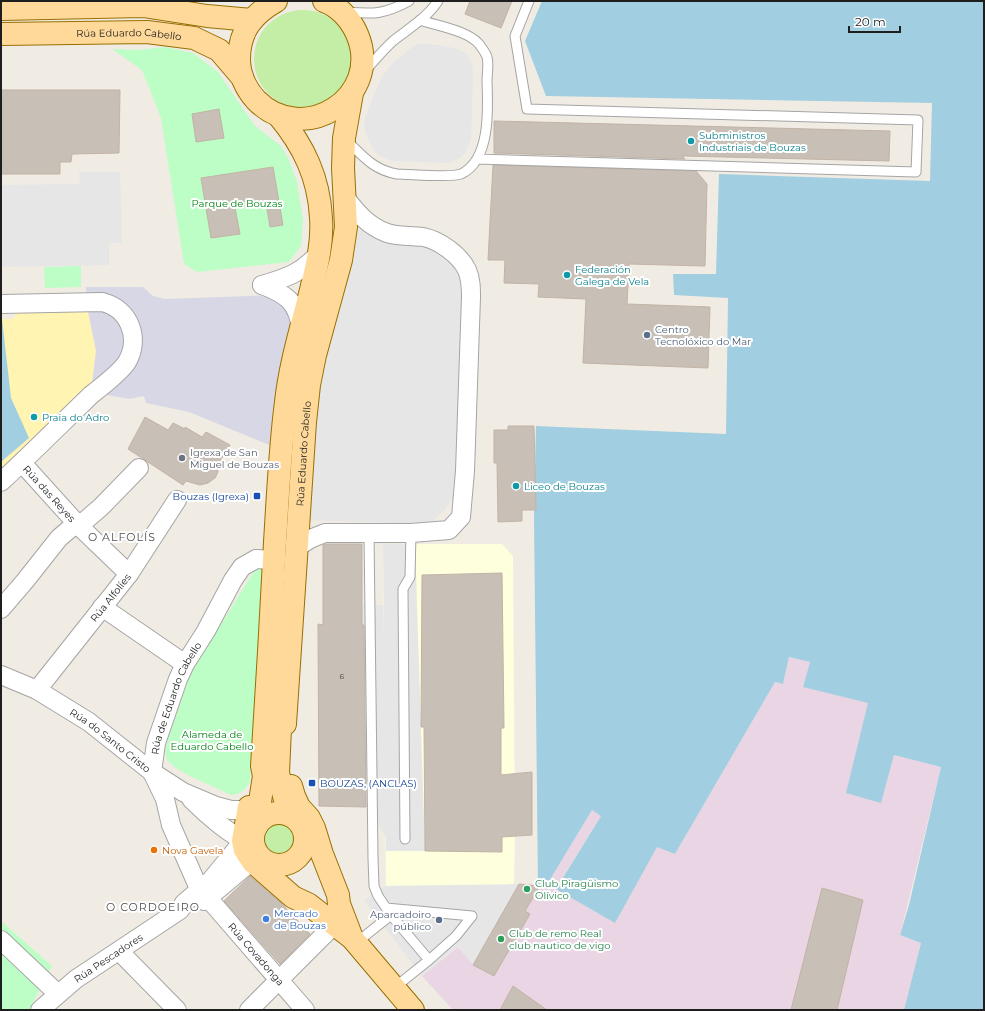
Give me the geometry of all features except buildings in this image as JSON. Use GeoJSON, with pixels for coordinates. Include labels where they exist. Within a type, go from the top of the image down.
{"type":"FeatureCollection","features":[{"type":"Feature","properties":{"kind":"main road"},"geometry":{"type":"LineString","coordinates":[[1,9],[143,6],[207,16],[252,13],[276,1]]}},
{"type":"Feature","properties":{"kind":"main road","name":"Rúa Eduardo Cabello"},"geometry":{"type":"LineString","coordinates":[[262,836],[278,773],[280,728],[284,724],[309,385],[315,355],[341,260],[346,227],[343,168],[344,138],[362,59],[360,42],[353,25],[333,6]]}},
{"type":"Feature","properties":{"kind":"main road"},"geometry":{"type":"LineString","coordinates":[[252,13],[241,42],[239,60],[242,77],[250,93],[262,106],[278,115],[298,119],[319,117],[337,108],[356,85]]}},
{"type":"Feature","properties":{"kind":"main road","name":"Rúa Eduardo Cabello"},"geometry":{"type":"LineString","coordinates":[[1,34],[147,32],[194,38],[219,50],[242,77]]}},
{"type":"Feature","properties":{"kind":"main road","name":"Rúa Eduardo Cabello"},"geometry":{"type":"LineString","coordinates":[[262,836],[256,776],[262,766],[285,404],[319,254],[321,220],[320,200],[315,181],[303,150],[292,132],[278,115]]}},
{"type":"Feature","properties":{"kind":"main road"},"geometry":{"type":"LineString","coordinates":[[284,724],[289,728],[288,762],[294,796],[314,828],[322,854],[338,895],[339,904],[354,941]]}},
{"type":"Feature","properties":{"kind":"main road"},"geometry":{"type":"LineString","coordinates":[[262,836],[296,819],[301,825],[305,841],[330,899],[339,904]]}},
{"type":"Feature","properties":{"kind":"main road"},"geometry":{"type":"LineString","coordinates":[[262,836],[284,865],[299,857],[305,841]]}},
{"type":"Feature","properties":{"kind":"main road"},"geometry":{"type":"LineString","coordinates":[[262,836],[308,904],[354,941],[413,1010]]}},
{"type":"Feature","properties":{"kind":"street"},"geometry":{"type":"LineString","coordinates":[[296,548],[310,539],[325,534],[411,533],[449,530],[461,517],[465,471],[471,281],[467,268],[452,252],[438,242],[423,237],[388,234],[374,227],[357,213],[345,197]]}},
{"type":"Feature","properties":{"kind":"street"},"geometry":{"type":"LineString","coordinates":[[301,329],[300,319],[296,309],[289,299],[280,292],[262,285],[286,278],[301,270],[310,264],[319,254]]}},
{"type":"Feature","properties":{"kind":"street"},"geometry":{"type":"LineString","coordinates":[[1,304],[102,302],[112,304],[124,315],[132,328],[133,343],[132,352],[126,364],[1,482]]}},
{"type":"Feature","properties":{"kind":"street","name":"Rúa das Reyes"},"geometry":{"type":"LineString","coordinates":[[22,462],[79,526],[128,574]]}},
{"type":"Feature","properties":{"kind":"street"},"geometry":{"type":"LineString","coordinates":[[1,609],[26,581],[59,538],[72,527],[79,526],[101,507],[139,468]]}},
{"type":"Feature","properties":{"kind":"street","name":"Rúa Alfolíes"},"geometry":{"type":"LineString","coordinates":[[37,690],[128,574],[177,500]]}},
{"type":"Feature","properties":{"kind":"street","name":"Rúa de Eduardo Cabello"},"geometry":{"type":"LineString","coordinates":[[152,772],[156,743],[178,679],[185,664],[206,631],[242,567],[256,559],[274,560]]}},
{"type":"Feature","properties":{"kind":"street"},"geometry":{"type":"LineString","coordinates":[[102,607],[185,664]]}},
{"type":"Feature","properties":{"kind":"street","name":"Rúa do Santo Cristo"},"geometry":{"type":"LineString","coordinates":[[1,675],[37,690],[88,722],[152,772],[183,792],[216,806],[231,810],[262,836]]}},
{"type":"Feature","properties":{"kind":"street"},"geometry":{"type":"LineString","coordinates":[[152,772],[165,800],[171,825],[204,894]]}},
{"type":"Feature","properties":{"kind":"street","name":"Rúa do Santo Cristo"},"geometry":{"type":"LineString","coordinates":[[183,792],[210,818],[262,836]]}},
{"type":"Feature","properties":{"kind":"street","name":"Rúa Pescadores"},"geometry":{"type":"LineString","coordinates":[[40,1010],[76,979],[180,910],[189,910],[204,894],[247,865],[262,836]]}},
{"type":"Feature","properties":{"kind":"street","name":"Rúa Covadonga"},"geometry":{"type":"LineString","coordinates":[[204,894],[305,1010]]}},
{"type":"Feature","properties":{"kind":"street"},"geometry":{"type":"LineString","coordinates":[[249,1010],[334,925]]}},
{"type":"Feature","properties":{"kind":"street"},"geometry":{"type":"LineString","coordinates":[[1,940],[58,994]]}},
{"type":"Feature","properties":{"kind":"street"},"geometry":{"type":"LineString","coordinates":[[119,951],[177,1010]]}},
{"type":"Feature","properties":{"kind":"lane"},"geometry":{"type":"LineString","coordinates":[[143,6],[174,1]]}},
{"type":"Feature","properties":{"kind":"lane"},"geometry":{"type":"LineString","coordinates":[[333,6],[376,14],[396,8],[409,1]]}},
{"type":"Feature","properties":{"kind":"lane"},"geometry":{"type":"LineString","coordinates":[[356,85],[393,42],[420,20],[434,7],[438,1]]}},
{"type":"Feature","properties":{"kind":"lane"},"geometry":{"type":"LineString","coordinates":[[477,159],[916,172],[918,120],[527,109],[515,36],[529,1]]}},
{"type":"Feature","properties":{"kind":"lane"},"geometry":{"type":"LineString","coordinates":[[344,138],[369,163],[388,173],[450,176],[460,174],[470,167],[477,159],[483,143],[488,115],[487,57],[478,43],[465,34],[420,20]]}},
{"type":"Feature","properties":{"kind":"lane"},"geometry":{"type":"LineString","coordinates":[[369,533],[372,858],[374,886],[378,896],[389,911],[429,960]]}},
{"type":"Feature","properties":{"kind":"lane"},"geometry":{"type":"LineString","coordinates":[[405,840],[403,589],[410,577],[411,533]]}},
{"type":"Feature","properties":{"kind":"lane"},"geometry":{"type":"LineString","coordinates":[[354,941],[389,911],[472,916],[456,936],[394,989]]}},
{"type":"Feature","properties":{"kind":"shaded area"},"geometry":{"type":"Polygon","coordinates":[[[415,45],[439,45],[458,49],[467,54],[472,64],[471,139],[465,153],[460,158],[450,163],[392,161],[380,156],[373,149],[365,132],[364,125],[366,116],[382,77],[392,64],[406,52],[415,45]]]}},
{"type":"Feature","properties":{"kind":"shaded area"},"geometry":{"type":"Polygon","coordinates":[[[79,172],[120,172],[122,243],[109,243],[109,265],[1,267],[1,185],[80,184],[79,172]]]}},
{"type":"Feature","properties":{"kind":"shaded area"},"geometry":{"type":"Polygon","coordinates":[[[359,229],[370,233],[424,244],[442,251],[461,271],[464,287],[456,492],[446,508],[433,521],[423,524],[307,520],[315,418],[331,333],[351,269],[359,229]]]}},
{"type":"Feature","properties":{"kind":"shaded area"},"geometry":{"type":"Polygon","coordinates":[[[86,287],[143,287],[153,296],[165,299],[273,295],[278,297],[293,319],[272,446],[189,412],[146,403],[144,396],[129,399],[91,392],[96,351],[88,311],[86,287]]]}},
{"type":"Feature","properties":{"kind":"shaded area"},"geometry":{"type":"Polygon","coordinates":[[[383,544],[502,544],[513,556],[514,885],[386,886],[383,544]]]}},
{"type":"Feature","properties":{"kind":"shaded area"},"geometry":{"type":"Polygon","coordinates":[[[383,544],[415,544],[425,851],[386,851],[386,837],[366,807],[364,626],[362,625],[362,605],[383,605],[384,637],[383,544]]]}},
{"type":"Feature","properties":{"kind":"shaded area"},"geometry":{"type":"Polygon","coordinates":[[[789,657],[810,662],[803,686],[868,703],[881,802],[894,755],[941,767],[900,935],[921,943],[904,1010],[453,1010],[422,976],[458,947],[473,964],[519,884],[538,889],[548,883],[592,810],[601,816],[556,888],[615,923],[657,846],[675,854],[775,682],[783,684],[789,657]]]}},
{"type":"Feature","properties":{"kind":"shaded area","name":"Aparcadoiro público"},"geometry":{"type":"Polygon","coordinates":[[[519,884],[473,965],[458,947],[422,976],[364,900],[386,886],[519,884]]]}},
{"type":"Feature","properties":{"kind":"green space"},"geometry":{"type":"Polygon","coordinates":[[[303,10],[313,11],[330,18],[344,32],[351,49],[351,69],[344,86],[330,100],[313,107],[303,108],[293,107],[276,100],[262,86],[255,69],[254,59],[255,49],[262,32],[276,18],[293,11],[303,10]]]}},
{"type":"Feature","properties":{"kind":"green space","name":"Parque de Bouzas"},"geometry":{"type":"Polygon","coordinates":[[[165,47],[193,53],[218,72],[255,126],[281,146],[289,160],[297,182],[303,220],[301,246],[289,262],[197,272],[184,264],[161,118],[142,70],[112,49],[138,50],[165,47]]]}},
{"type":"Feature","properties":{"kind":"green space"},"geometry":{"type":"Polygon","coordinates":[[[81,266],[81,287],[45,288],[44,267],[81,266]]]}},
{"type":"Feature","properties":{"kind":"green space","name":"Alameda de Eduardo Cabello"},"geometry":{"type":"Polygon","coordinates":[[[261,567],[266,570],[250,782],[242,791],[231,795],[176,768],[167,760],[165,752],[191,672],[255,570],[261,567]]]}},
{"type":"Feature","properties":{"kind":"green space"},"geometry":{"type":"Polygon","coordinates":[[[276,821],[284,821],[294,826],[298,833],[298,847],[294,854],[284,859],[276,859],[266,854],[264,851],[261,844],[261,836],[266,826],[269,824],[276,821]]]}},
{"type":"Feature","properties":{"kind":"green space"},"geometry":{"type":"Polygon","coordinates":[[[1,921],[52,966],[29,1010],[1,1010],[1,921]]]}},
{"type":"Feature","properties":{"kind":"sand","name":"Praia do Adro"},"geometry":{"type":"Polygon","coordinates":[[[88,311],[96,351],[91,392],[1,474],[1,319],[13,319],[17,312],[88,311]]]}},
{"type":"Feature","properties":{"kind":"water"},"geometry":{"type":"Polygon","coordinates":[[[542,1],[984,1],[984,1010],[904,1010],[921,943],[900,935],[909,905],[941,767],[894,755],[881,803],[846,793],[868,703],[803,687],[810,662],[789,657],[783,684],[775,682],[675,854],[657,847],[615,923],[556,889],[601,816],[592,810],[548,883],[538,889],[534,516],[536,426],[726,434],[728,298],[674,295],[673,274],[716,274],[719,174],[930,181],[932,103],[546,96],[525,41],[542,1]]]}},
{"type":"Feature","properties":{"kind":"water"},"geometry":{"type":"Polygon","coordinates":[[[1,319],[11,398],[29,438],[1,462],[1,319]]]}},
{"type":"Feature","properties":{"kind":"place","name":"Subministros Industriais de Bouzas"},"geometry":{"type":"Point","coordinates":[691,141]}},
{"type":"Feature","properties":{"kind":"place","name":"Federación Galega de Vela"},"geometry":{"type":"Point","coordinates":[567,275]}},
{"type":"Feature","properties":{"kind":"place","name":"Centro Tecnolóxico do Mar"},"geometry":{"type":"Point","coordinates":[647,335]}},
{"type":"Feature","properties":{"kind":"place","name":"Praia do Adro"},"geometry":{"type":"Point","coordinates":[34,417]}},
{"type":"Feature","properties":{"kind":"place","name":"Igrexa de San Miguel de Bouzas"},"geometry":{"type":"Point","coordinates":[182,458]}},
{"type":"Feature","properties":{"kind":"place","name":"Liceo de Bouzas"},"geometry":{"type":"Point","coordinates":[516,486]}},
{"type":"Feature","properties":{"kind":"place","name":"Bouzas (Igrexa)"},"geometry":{"type":"Point","coordinates":[257,496]}},
{"type":"Feature","properties":{"kind":"place","name":"BOUZAS, (ANCLAS)"},"geometry":{"type":"Point","coordinates":[312,783]}},
{"type":"Feature","properties":{"kind":"place","name":"Nova Gavela"},"geometry":{"type":"Point","coordinates":[154,850]}},
{"type":"Feature","properties":{"kind":"place","name":"Club Piragüismo Olívico"},"geometry":{"type":"Point","coordinates":[527,889]}},
{"type":"Feature","properties":{"kind":"place","name":"Mercado de Bouzas"},"geometry":{"type":"Point","coordinates":[266,919]}},
{"type":"Feature","properties":{"kind":"place","name":"Aparcadoiro público"},"geometry":{"type":"Point","coordinates":[439,920]}},
{"type":"Feature","properties":{"kind":"place","name":"Club de remo Real club nautico de vigo"},"geometry":{"type":"Point","coordinates":[501,939]}},
{"type":"Feature","properties":{"kind":"district","name":"O ALFOLÍS"},"geometry":{"type":"Point","coordinates":[122,537]}},
{"type":"Feature","properties":{"kind":"district","name":"O CORDOEIRO"},"geometry":{"type":"Point","coordinates":[153,907]}}]}
